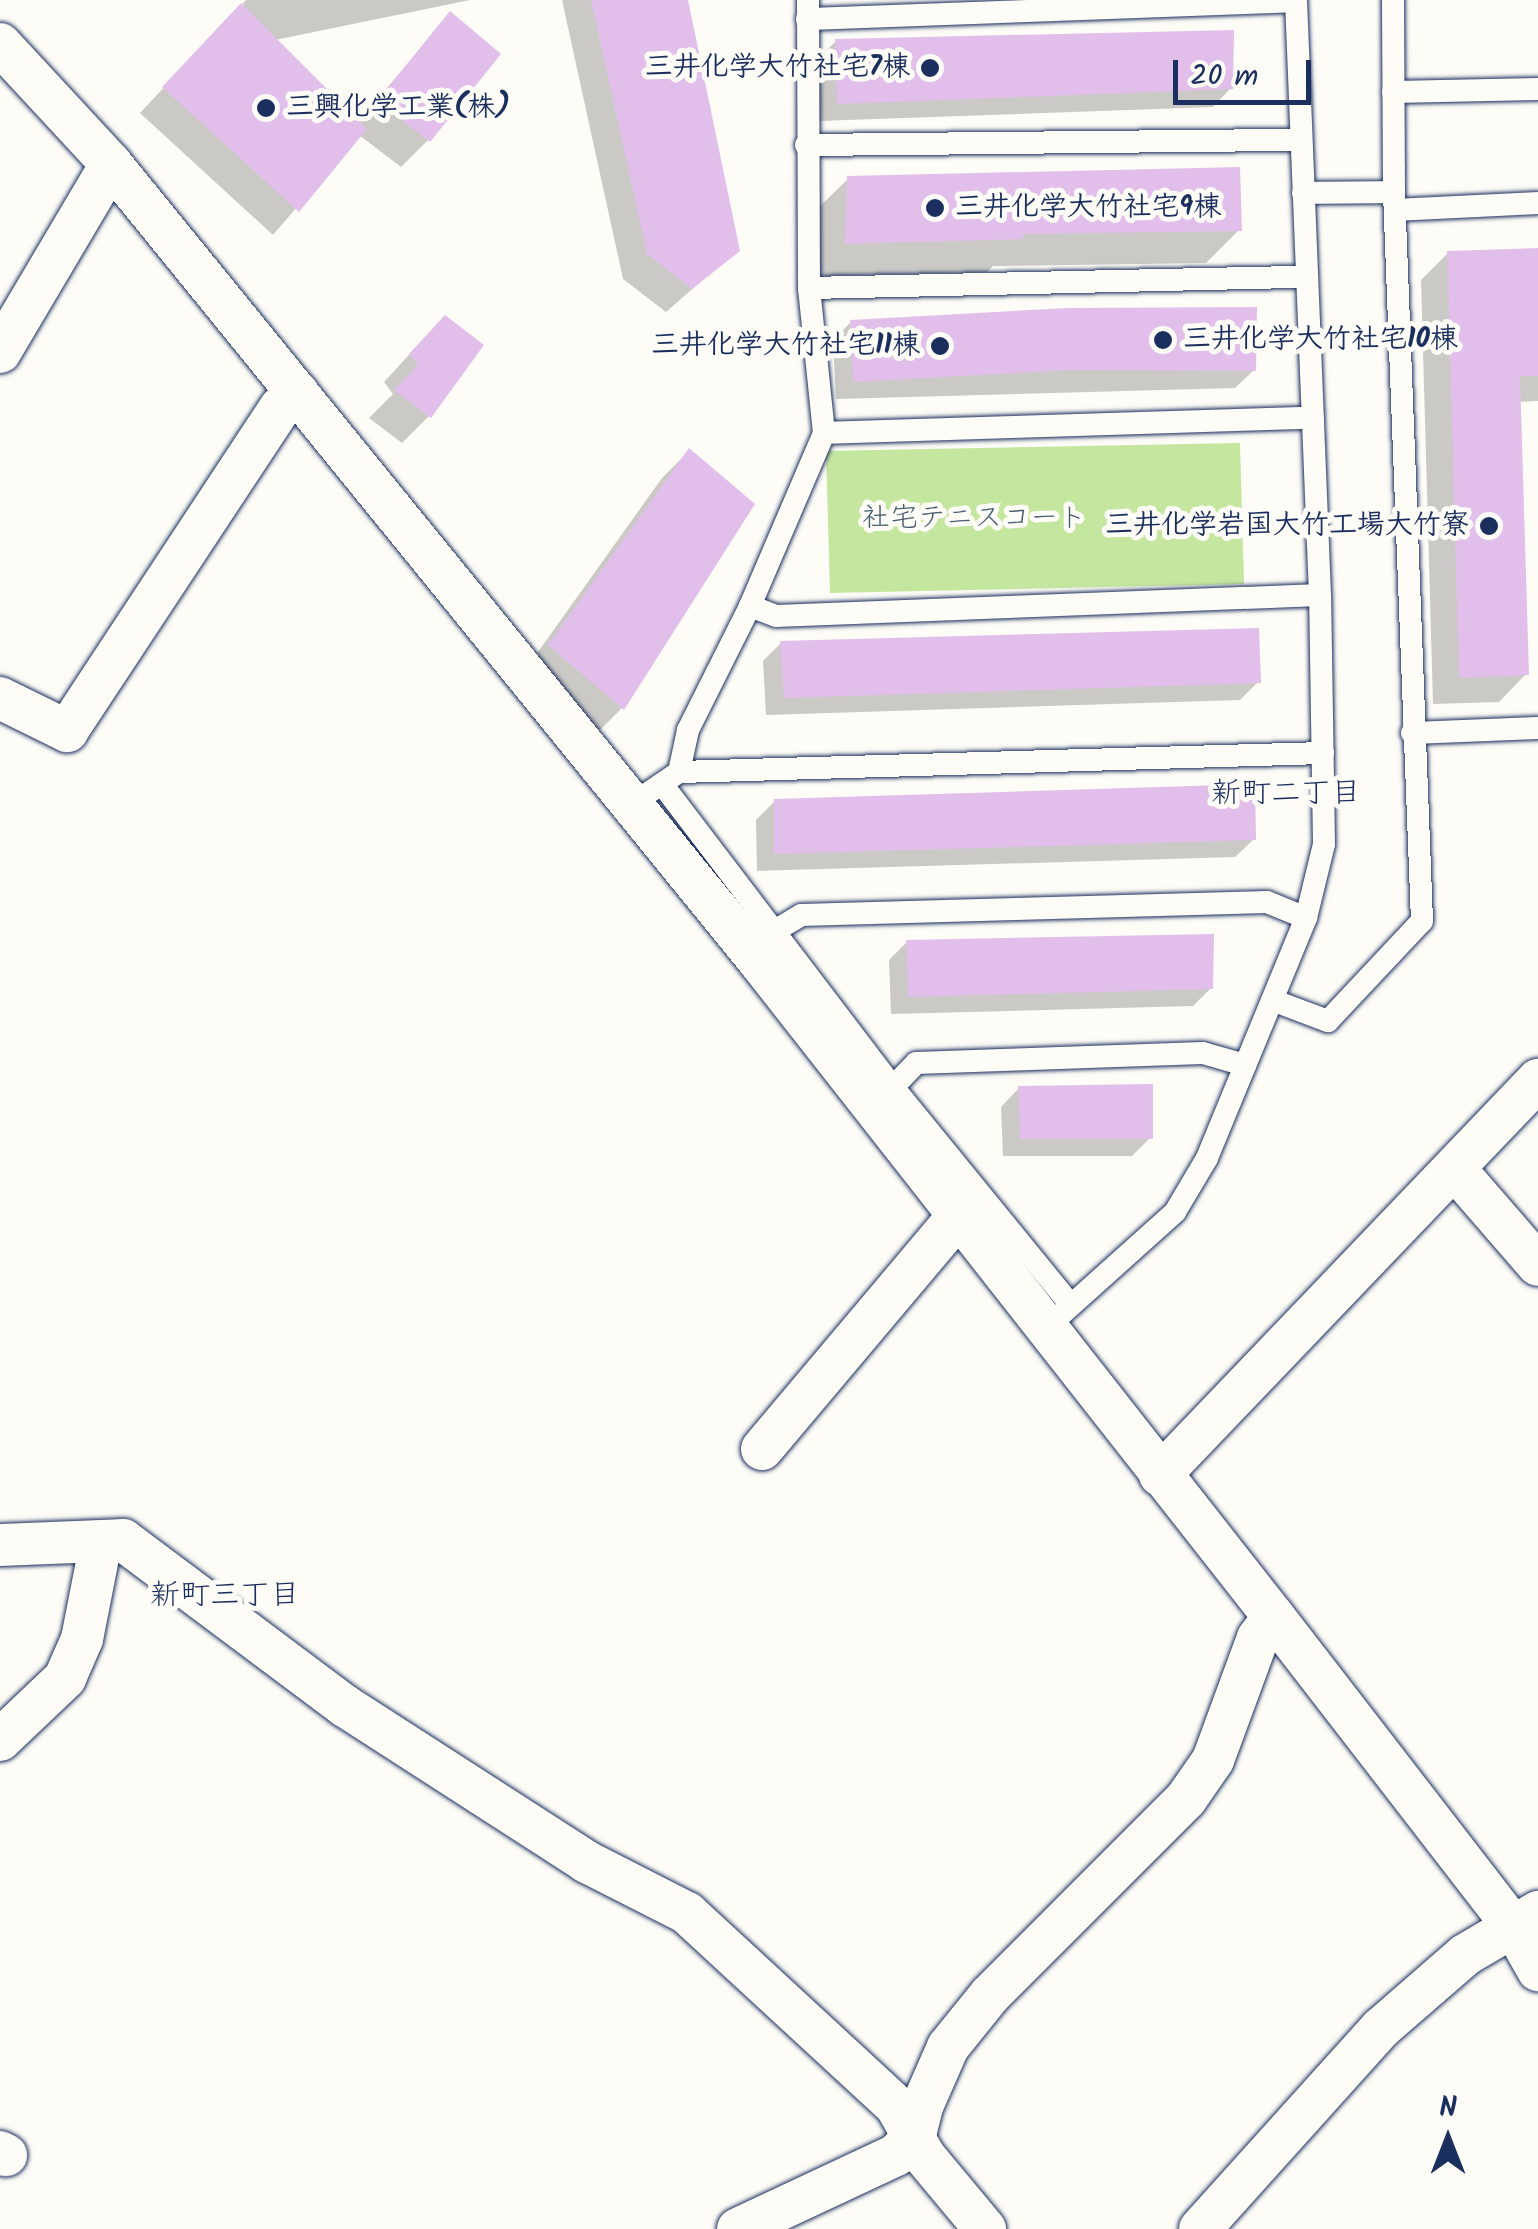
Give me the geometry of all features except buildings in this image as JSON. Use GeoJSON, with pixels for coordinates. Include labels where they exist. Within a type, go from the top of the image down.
{"type":"FeatureCollection","features":[{"type":"Feature","properties":{"kind":"street"},"geometry":{"type":"LineString","coordinates":[[0,44],[111,164],[298,393],[656,787],[958,1214],[1059,1316],[1160,1475],[1526,1919],[1538,1970]]}},
{"type":"Feature","properties":{"kind":"street"},"geometry":{"type":"LineString","coordinates":[[0,352],[111,164]]}},
{"type":"Feature","properties":{"kind":"street"},"geometry":{"type":"LineString","coordinates":[[0,698],[67,732],[281,406],[298,393]]}},
{"type":"Feature","properties":{"kind":"street"},"geometry":{"type":"LineString","coordinates":[[1160,1475],[1538,1080]]}},
{"type":"Feature","properties":{"kind":"street"},"geometry":{"type":"LineString","coordinates":[[1454,1168],[1538,1265]]}},
{"type":"Feature","properties":{"kind":"street"},"geometry":{"type":"LineString","coordinates":[[762,1449],[958,1214]]}},
{"type":"Feature","properties":{"kind":"street"},"geometry":{"type":"LineString","coordinates":[[0,1545],[122,1540],[344,1706],[587,1862],[688,1913],[896,2106],[925,2156],[986,2229]]}},
{"type":"Feature","properties":{"kind":"street"},"geometry":{"type":"LineString","coordinates":[[0,1740],[65,1678],[82,1640],[101,1542]]}},
{"type":"Feature","properties":{"kind":"street"},"geometry":{"type":"LineString","coordinates":[[738,2229],[896,2155],[915,2135],[923,2104],[948,2047],[990,1995],[1186,1799],[1204,1773],[1258,1638],[1274,1617]]}},
{"type":"Feature","properties":{"kind":"street"},"geometry":{"type":"LineString","coordinates":[[1200,2229],[1380,2029],[1465,1955],[1526,1919]]}},
{"type":"Feature","properties":{"kind":"lane"},"geometry":{"type":"LineString","coordinates":[[1272,1000],[1328,1021],[1422,921],[1394,201],[1393,0]]}},
{"type":"Feature","properties":{"kind":"lane"},"geometry":{"type":"LineString","coordinates":[[1296,1],[1320,595],[1324,844],[1306,918],[1207,1158],[1175,1212],[1059,1316],[893,1087],[656,787],[750,606],[824,433],[810,288],[808,10],[1296,1]]}},
{"type":"Feature","properties":{"kind":"lane"},"geometry":{"type":"LineString","coordinates":[[1393,92],[1538,89]]}},
{"type":"Feature","properties":{"kind":"lane"},"geometry":{"type":"LineString","coordinates":[[806,144],[1301,140]]}},
{"type":"Feature","properties":{"kind":"lane"},"geometry":{"type":"LineString","coordinates":[[1303,193],[1394,201],[1538,203]]}},
{"type":"Feature","properties":{"kind":"lane"},"geometry":{"type":"LineString","coordinates":[[810,288],[1306,277]]}},
{"type":"Feature","properties":{"kind":"lane"},"geometry":{"type":"LineString","coordinates":[[824,433],[1314,418]]}},
{"type":"Feature","properties":{"kind":"lane"},"geometry":{"type":"LineString","coordinates":[[750,606],[776,616],[1320,595]]}},
{"type":"Feature","properties":{"kind":"lane"},"geometry":{"type":"LineString","coordinates":[[1412,733],[1538,728]]}},
{"type":"Feature","properties":{"kind":"lane"},"geometry":{"type":"LineString","coordinates":[[656,787],[1323,753]]}},
{"type":"Feature","properties":{"kind":"lane"},"geometry":{"type":"LineString","coordinates":[[773,932],[801,916],[1268,902],[1306,918]]}},
{"type":"Feature","properties":{"kind":"lane"},"geometry":{"type":"LineString","coordinates":[[893,1087],[916,1063],[1203,1053],[1246,1065]]}},
{"type":"Feature","properties":{"kind":"green space","name":"社宅テニスコート"},"geometry":{"type":"Polygon","coordinates":[[[1240,443],[1244,584],[830,593],[826,451],[1240,443]]]}},
{"type":"Feature","properties":{"kind":"place","name":"三井化学大竹社宅7棟"},"geometry":{"type":"Point","coordinates":[930,68]}},
{"type":"Feature","properties":{"kind":"place","name":"三興化学工業(株)"},"geometry":{"type":"Point","coordinates":[266,108]}},
{"type":"Feature","properties":{"kind":"place","name":"三井化学大竹社宅9棟"},"geometry":{"type":"Point","coordinates":[935,208]}},
{"type":"Feature","properties":{"kind":"place","name":"三井化学大竹社宅10棟"},"geometry":{"type":"Point","coordinates":[1163,340]}},
{"type":"Feature","properties":{"kind":"place","name":"三井化学大竹社宅11棟"},"geometry":{"type":"Point","coordinates":[940,346]}},
{"type":"Feature","properties":{"kind":"place","name":"三井化学岩国大竹工場大竹寮"},"geometry":{"type":"Point","coordinates":[1489,526]}},
{"type":"Feature","properties":{"kind":"district","name":"新町二丁目"},"geometry":{"type":"Point","coordinates":[1286,794]}},
{"type":"Feature","properties":{"kind":"district","name":"新町三丁目"},"geometry":{"type":"Point","coordinates":[225,1596]}}]}
